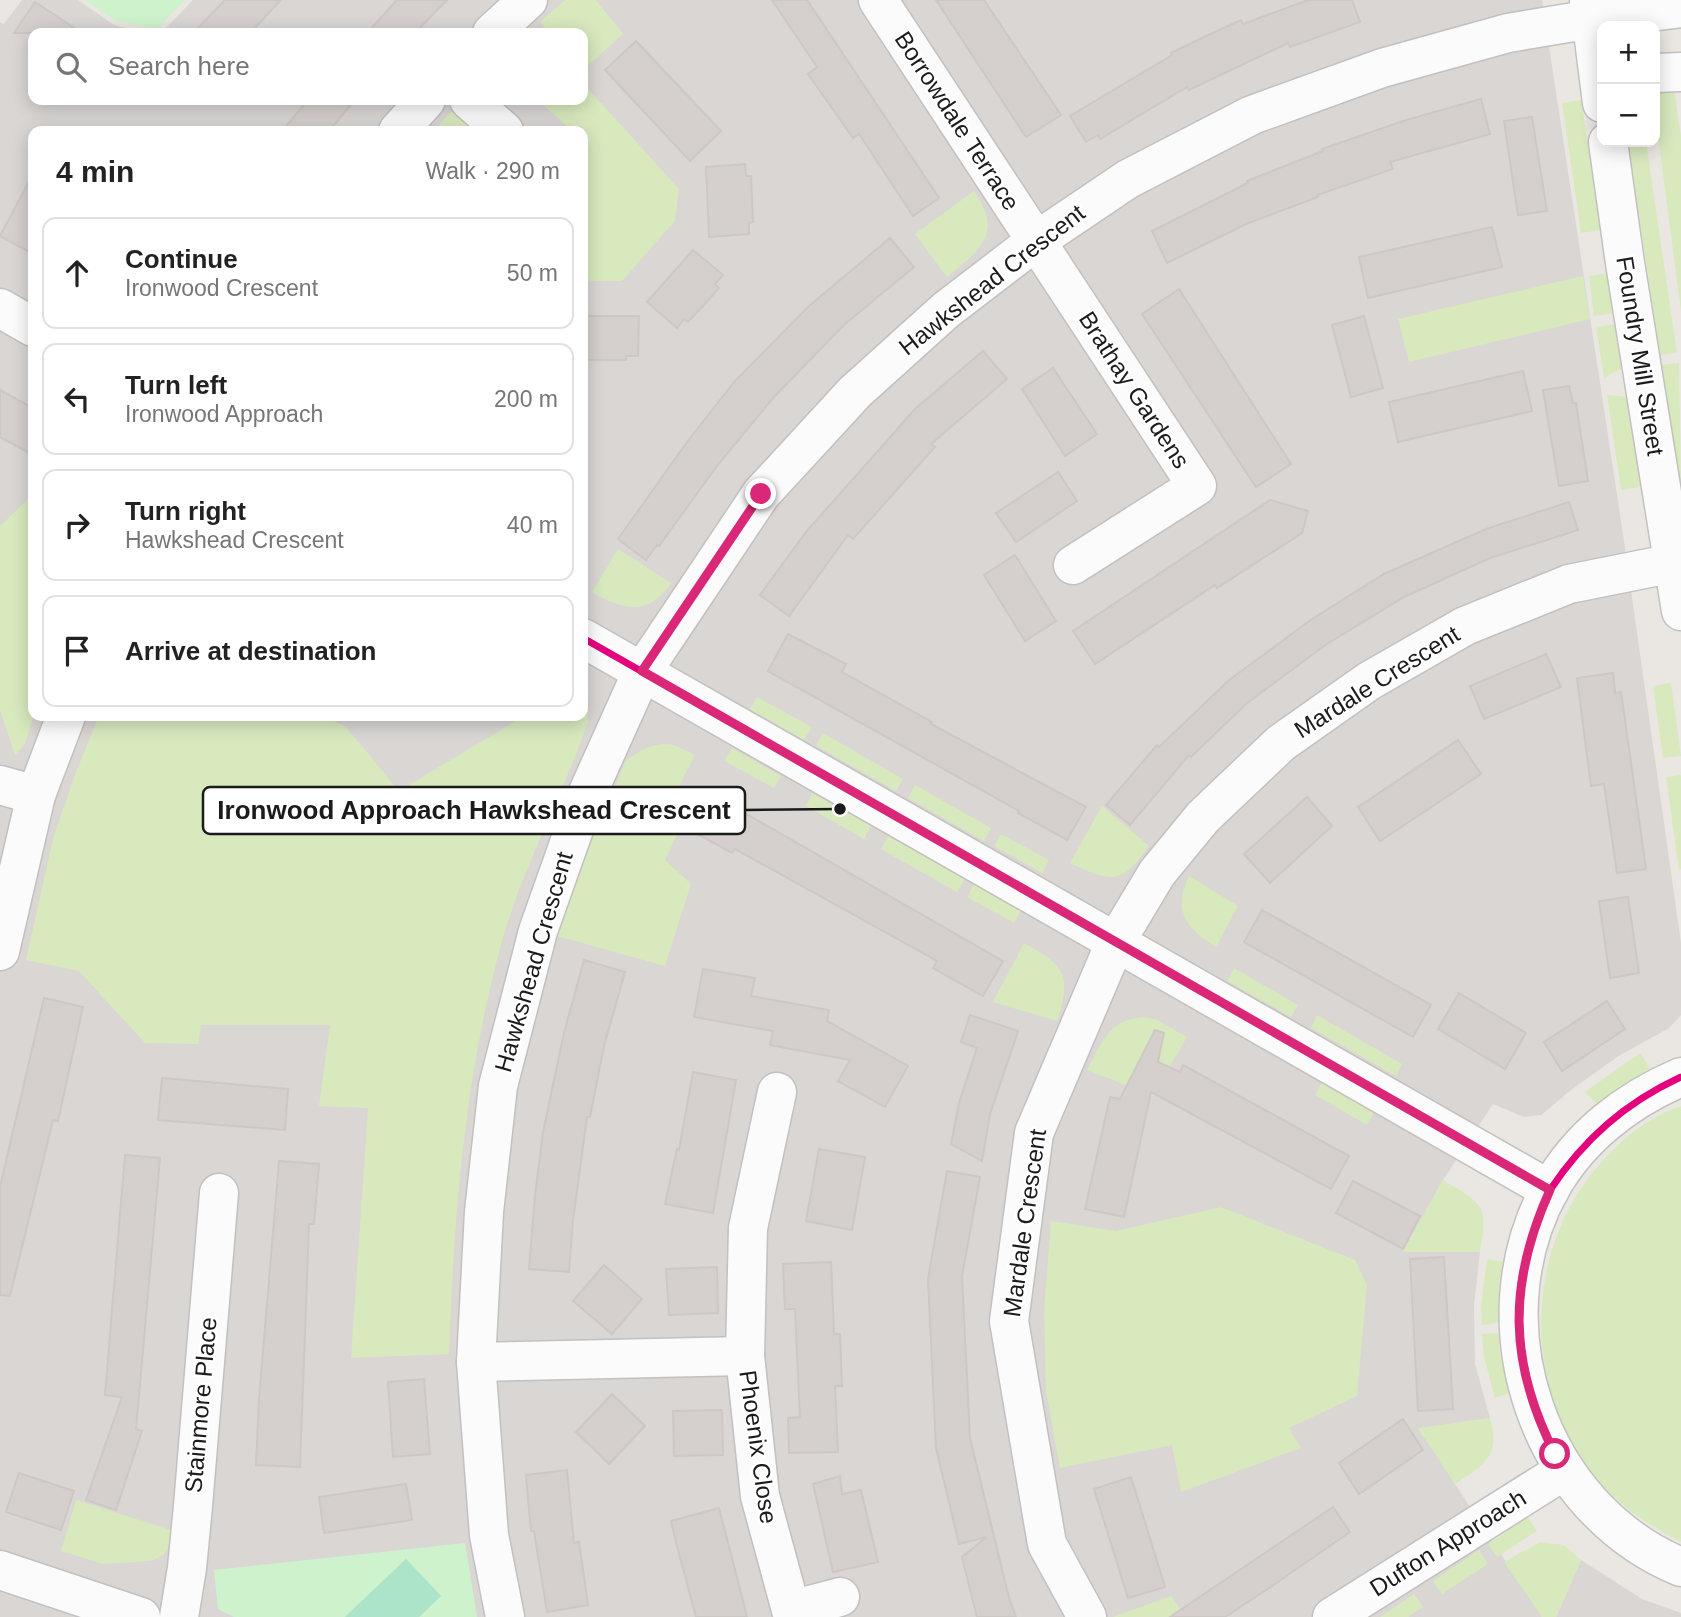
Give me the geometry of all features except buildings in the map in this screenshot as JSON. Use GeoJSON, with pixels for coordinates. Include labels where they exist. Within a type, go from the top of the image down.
{"type":"FeatureCollection","features":[{"type":"Feature","properties":{"kind":"street"},"geometry":{"type":"LineString","coordinates":[[497,28],[528,0]]}},
{"type":"Feature","properties":{"kind":"street","name":"Borrowdale Terrace"},"geometry":{"type":"LineString","coordinates":[[878,0],[1036,241]]}},
{"type":"Feature","properties":{"kind":"street","name":"Hawkshead Crescent"},"geometry":{"type":"LineString","coordinates":[[505,1617],[489,1535],[476,1362],[484,1212],[498,1086],[538,931],[584,801],[642,671],[761,494],[855,392],[946,310],[1036,241],[1128,179],[1252,115],[1382,68],[1590,9],[1681,8]]}},
{"type":"Feature","properties":{"kind":"street"},"geometry":{"type":"LineString","coordinates":[[1590,9],[1600,84]]}},
{"type":"Feature","properties":{"kind":"street"},"geometry":{"type":"LineString","coordinates":[[1660,72],[1681,72]]}},
{"type":"Feature","properties":{"kind":"street"},"geometry":{"type":"LineString","coordinates":[[403,126],[421,105]]}},
{"type":"Feature","properties":{"kind":"street"},"geometry":{"type":"LineString","coordinates":[[475,105],[498,126]]}},
{"type":"Feature","properties":{"kind":"street","name":"Foundry Mill Street"},"geometry":{"type":"LineString","coordinates":[[1609,147],[1681,611]]}},
{"type":"Feature","properties":{"kind":"street","name":"Brathay Gardens"},"geometry":{"type":"LineString","coordinates":[[1036,241],[1197,486],[1073,565]]}},
{"type":"Feature","properties":{"kind":"street"},"geometry":{"type":"LineString","coordinates":[[0,308],[28,324]]}},
{"type":"Feature","properties":{"kind":"street","name":"Mardale Crescent"},"geometry":{"type":"LineString","coordinates":[[1087,1617],[1047,1544],[1009,1321],[1034,1133],[1115,943],[1157,873],[1203,817],[1281,743],[1369,681],[1465,626],[1569,584],[1674,563]]}},
{"type":"Feature","properties":{"kind":"street"},"geometry":{"type":"LineString","coordinates":[[588,641],[1550,1190]]}},
{"type":"Feature","properties":{"kind":"street"},"geometry":{"type":"LineString","coordinates":[[0,951],[36,795],[64,721]]}},
{"type":"Feature","properties":{"kind":"street"},"geometry":{"type":"LineString","coordinates":[[0,785],[36,795]]}},
{"type":"Feature","properties":{"kind":"street"},"geometry":{"type":"LineString","coordinates":[[1681,1077],[1640,1096],[1599,1128],[1564,1168],[1550,1190],[1529,1241],[1522,1268],[1518,1322],[1522,1364],[1532,1403],[1542,1429],[1565,1470],[1606,1518],[1650,1551],[1681,1567]]}},
{"type":"Feature","properties":{"kind":"street","name":"Phoenix Close"},"geometry":{"type":"LineString","coordinates":[[777,1092],[748,1228],[746,1356],[761,1496],[791,1611],[840,1597]]}},
{"type":"Feature","properties":{"kind":"street","name":"Stainmore Place"},"geometry":{"type":"LineString","coordinates":[[179,1617],[193,1506],[219,1193]]}},
{"type":"Feature","properties":{"kind":"street","name":"Phoenix Close"},"geometry":{"type":"LineString","coordinates":[[476,1362],[746,1356]]}},
{"type":"Feature","properties":{"kind":"street","name":"Dufton Approach"},"geometry":{"type":"LineString","coordinates":[[1332,1617],[1565,1470]]}},
{"type":"Feature","properties":{"kind":"street"},"geometry":{"type":"LineString","coordinates":[[0,1570],[141,1617]]}},
{"type":"Feature","properties":{"kind":"shaded area"},"geometry":{"type":"Polygon","coordinates":[[[22,0],[78,0],[114,25],[127,28],[28,28],[28,105],[588,105],[588,28],[166,28],[193,0],[1542,0],[1624,541],[1681,943],[1681,1015],[1669,1028],[1617,1057],[1541,1115],[1524,1117],[1493,1104],[1443,1180],[1403,1252],[1480,1252],[1474,1305],[1475,1364],[1490,1418],[1419,1429],[1542,1617],[0,1617],[0,22],[4,24],[22,0]]]}},
{"type":"Feature","properties":{"kind":"shaded area"},"geometry":{"type":"Polygon","coordinates":[[[1581,1560],[1642,1599],[1681,1613],[1681,1617],[1556,1617],[1581,1560]]]}},
{"type":"Feature","properties":{"kind":"green space"},"geometry":{"type":"Polygon","coordinates":[[[85,0],[185,0],[158,28],[116,21],[85,0]]]}},
{"type":"Feature","properties":{"kind":"green space"},"geometry":{"type":"Polygon","coordinates":[[[565,0],[596,0],[623,34],[588,66],[588,28],[545,28],[540,22],[565,0]]]}},
{"type":"Feature","properties":{"kind":"green space"},"geometry":{"type":"Polygon","coordinates":[[[1674,87],[1681,136],[1681,311],[1659,147],[1660,91],[1674,87]]]}},
{"type":"Feature","properties":{"kind":"green space"},"geometry":{"type":"Polygon","coordinates":[[[588,89],[679,189],[675,221],[622,281],[588,281],[588,126],[567,126],[543,105],[588,105],[588,89]]]}},
{"type":"Feature","properties":{"kind":"green space"},"geometry":{"type":"Polygon","coordinates":[[[1581,100],[1601,230],[1581,233],[1562,103],[1581,100]]]}},
{"type":"Feature","properties":{"kind":"green space"},"geometry":{"type":"Polygon","coordinates":[[[450,112],[466,116],[477,126],[438,126],[450,112]]]}},
{"type":"Feature","properties":{"kind":"green space"},"geometry":{"type":"Polygon","coordinates":[[[1629,147],[1647,147],[1677,353],[1660,355],[1629,147]]]}},
{"type":"Feature","properties":{"kind":"green space"},"geometry":{"type":"Polygon","coordinates":[[[974,191],[987,219],[984,240],[969,258],[947,277],[915,234],[974,191]]]}},
{"type":"Feature","properties":{"kind":"green space"},"geometry":{"type":"Polygon","coordinates":[[[1608,273],[1614,313],[1594,316],[1589,276],[1608,273]]]}},
{"type":"Feature","properties":{"kind":"green space"},"geometry":{"type":"Polygon","coordinates":[[[1583,276],[1590,319],[1409,362],[1398,319],[1583,276]]]}},
{"type":"Feature","properties":{"kind":"green space"},"geometry":{"type":"Polygon","coordinates":[[[1616,324],[1622,368],[1604,378],[1596,327],[1616,324]]]}},
{"type":"Feature","properties":{"kind":"green space"},"geometry":{"type":"Polygon","coordinates":[[[1679,363],[1681,480],[1661,365],[1679,363]]]}},
{"type":"Feature","properties":{"kind":"green space"},"geometry":{"type":"Polygon","coordinates":[[[1607,395],[1627,397],[1641,487],[1621,490],[1607,395]]]}},
{"type":"Feature","properties":{"kind":"green space"},"geometry":{"type":"Polygon","coordinates":[[[27,500],[28,721],[32,721],[24,746],[15,755],[0,710],[0,526],[27,500]]]}},
{"type":"Feature","properties":{"kind":"green space"},"geometry":{"type":"Polygon","coordinates":[[[618,549],[671,583],[662,594],[644,606],[625,606],[592,592],[618,549]]]}},
{"type":"Feature","properties":{"kind":"green space"},"geometry":{"type":"Polygon","coordinates":[[[1671,683],[1681,756],[1663,758],[1653,686],[1671,683]]]}},
{"type":"Feature","properties":{"kind":"green space"},"geometry":{"type":"Polygon","coordinates":[[[757,697],[812,727],[804,740],[750,709],[757,697]]]}},
{"type":"Feature","properties":{"kind":"green space"},"geometry":{"type":"Polygon","coordinates":[[[97,721],[333,721],[346,727],[399,791],[516,721],[588,721],[513,907],[491,986],[480,1037],[464,1142],[454,1248],[449,1354],[351,1358],[368,1108],[319,1106],[330,1025],[201,1025],[198,1044],[145,1043],[79,971],[26,960],[53,839],[97,721]]]}},
{"type":"Feature","properties":{"kind":"green space"},"geometry":{"type":"Polygon","coordinates":[[[823,733],[903,779],[896,791],[816,746],[823,733]]]}},
{"type":"Feature","properties":{"kind":"green space"},"geometry":{"type":"Polygon","coordinates":[[[661,744],[674,745],[695,755],[674,796],[667,827],[678,832],[665,860],[691,884],[665,966],[557,936],[570,894],[625,762],[642,750],[661,744]]]}},
{"type":"Feature","properties":{"kind":"green space"},"geometry":{"type":"Polygon","coordinates":[[[732,748],[781,776],[774,788],[724,761],[732,748]]]}},
{"type":"Feature","properties":{"kind":"green space"},"geometry":{"type":"Polygon","coordinates":[[[1681,775],[1681,869],[1679,870],[1666,777],[1681,775]]]}},
{"type":"Feature","properties":{"kind":"green space"},"geometry":{"type":"Polygon","coordinates":[[[915,785],[991,828],[984,841],[908,798],[915,785]]]}},
{"type":"Feature","properties":{"kind":"green space"},"geometry":{"type":"Polygon","coordinates":[[[812,793],[871,826],[864,839],[806,806],[812,793]]]}},
{"type":"Feature","properties":{"kind":"green space"},"geometry":{"type":"Polygon","coordinates":[[[1102,806],[1149,846],[1131,868],[1115,877],[1096,874],[1070,863],[1102,806]]]}},
{"type":"Feature","properties":{"kind":"green space"},"geometry":{"type":"Polygon","coordinates":[[[1001,834],[1049,860],[1042,873],[994,846],[1001,834]]]}},
{"type":"Feature","properties":{"kind":"green space"},"geometry":{"type":"Polygon","coordinates":[[[888,836],[965,879],[957,892],[881,849],[888,836]]]}},
{"type":"Feature","properties":{"kind":"green space"},"geometry":{"type":"Polygon","coordinates":[[[1189,876],[1238,906],[1216,947],[1197,933],[1185,918],[1182,899],[1189,876]]]}},
{"type":"Feature","properties":{"kind":"green space"},"geometry":{"type":"Polygon","coordinates":[[[974,884],[1021,910],[1014,923],[967,897],[974,884]]]}},
{"type":"Feature","properties":{"kind":"green space"},"geometry":{"type":"Polygon","coordinates":[[[1024,943],[1049,958],[1062,973],[1064,993],[1057,1021],[993,1002],[1024,943]]]}},
{"type":"Feature","properties":{"kind":"green space"},"geometry":{"type":"Polygon","coordinates":[[[1234,968],[1298,1005],[1291,1017],[1227,981],[1234,968]]]}},
{"type":"Feature","properties":{"kind":"green space"},"geometry":{"type":"Polygon","coordinates":[[[1317,1015],[1402,1064],[1396,1076],[1311,1028],[1317,1015]]]}},
{"type":"Feature","properties":{"kind":"green space"},"geometry":{"type":"Polygon","coordinates":[[[1130,1019],[1155,1019],[1187,1037],[1153,1096],[1087,1070],[1113,1028],[1130,1019]]]}},
{"type":"Feature","properties":{"kind":"green space"},"geometry":{"type":"Polygon","coordinates":[[[1640,1053],[1650,1068],[1597,1104],[1585,1092],[1640,1053]]]}},
{"type":"Feature","properties":{"kind":"green space"},"geometry":{"type":"Polygon","coordinates":[[[1323,1081],[1375,1110],[1367,1125],[1315,1095],[1323,1081]]]}},
{"type":"Feature","properties":{"kind":"green space"},"geometry":{"type":"Polygon","coordinates":[[[1681,1106],[1681,1542],[1627,1508],[1600,1482],[1574,1447],[1556,1408],[1545,1366],[1541,1323],[1545,1280],[1556,1238],[1574,1199],[1600,1164],[1627,1137],[1657,1116],[1681,1106]]]}},
{"type":"Feature","properties":{"kind":"green space"},"geometry":{"type":"Polygon","coordinates":[[[1443,1180],[1480,1207],[1484,1224],[1480,1252],[1403,1252],[1443,1180]]]}},
{"type":"Feature","properties":{"kind":"green space"},"geometry":{"type":"Polygon","coordinates":[[[1221,1207],[1355,1260],[1367,1285],[1357,1396],[1289,1428],[1301,1448],[1181,1492],[1172,1445],[1060,1468],[1046,1391],[1044,1310],[1051,1221],[1116,1231],[1221,1207]]]}},
{"type":"Feature","properties":{"kind":"green space"},"geometry":{"type":"Polygon","coordinates":[[[1487,1259],[1503,1262],[1499,1281],[1498,1323],[1482,1325],[1481,1306],[1487,1259]]]}},
{"type":"Feature","properties":{"kind":"green space"},"geometry":{"type":"Polygon","coordinates":[[[1498,1333],[1500,1354],[1510,1393],[1495,1398],[1484,1357],[1482,1334],[1498,1333]]]}},
{"type":"Feature","properties":{"kind":"green space"},"geometry":{"type":"Polygon","coordinates":[[[1490,1418],[1494,1441],[1488,1458],[1455,1484],[1418,1428],[1490,1418]]]}},
{"type":"Feature","properties":{"kind":"green space"},"geometry":{"type":"Polygon","coordinates":[[[76,1500],[171,1530],[167,1550],[150,1561],[103,1564],[61,1551],[76,1500]]]}},
{"type":"Feature","properties":{"kind":"green space"},"geometry":{"type":"Polygon","coordinates":[[[1528,1517],[1537,1531],[1497,1557],[1488,1544],[1528,1517]]]}},
{"type":"Feature","properties":{"kind":"green space"},"geometry":{"type":"Polygon","coordinates":[[[1540,1542],[1564,1545],[1581,1560],[1556,1617],[1542,1617],[1504,1562],[1540,1542]]]}},
{"type":"Feature","properties":{"kind":"green space"},"geometry":{"type":"Polygon","coordinates":[[[465,1543],[477,1617],[419,1617],[441,1596],[406,1559],[345,1617],[234,1617],[218,1609],[214,1570],[465,1543]]]}},
{"type":"Feature","properties":{"kind":"green space"},"geometry":{"type":"Polygon","coordinates":[[[1479,1550],[1488,1564],[1442,1594],[1433,1581],[1479,1550]]]}},
{"type":"Feature","properties":{"kind":"green space"},"geometry":{"type":"Polygon","coordinates":[[[406,1559],[441,1596],[419,1617],[345,1617],[406,1559]]]}},
{"type":"Feature","properties":{"kind":"green space"},"geometry":{"type":"Polygon","coordinates":[[[1414,1594],[1423,1607],[1408,1617],[1380,1617],[1414,1594]]]}},
{"type":"Feature","properties":{"kind":"green space"},"geometry":{"type":"Polygon","coordinates":[[[1171,1596],[1185,1617],[1113,1617],[1171,1596]]]}},
{"type":"Feature","properties":{"kind":"transit line"},"geometry":{"type":"LineString","coordinates":[[588,641],[1550,1190]]}},
{"type":"Feature","properties":{"kind":"transit line"},"geometry":{"type":"LineString","coordinates":[[1550,1190],[1577,1154],[1607,1124],[1642,1098],[1681,1077]]}},
{"type":"Feature","properties":{"kind":"place","name":"Ironwood Approach Hawkshead Crescent"},"geometry":{"type":"Point","coordinates":[840,809]}},
{"type":"Feature","properties":{"kind":"route"},"geometry":{"type":"LineString","coordinates":[[761,494],[642,671],[1550,1190],[1538,1215],[1522,1268],[1518,1322],[1520,1350],[1532,1403],[1555,1454]]}}]}
